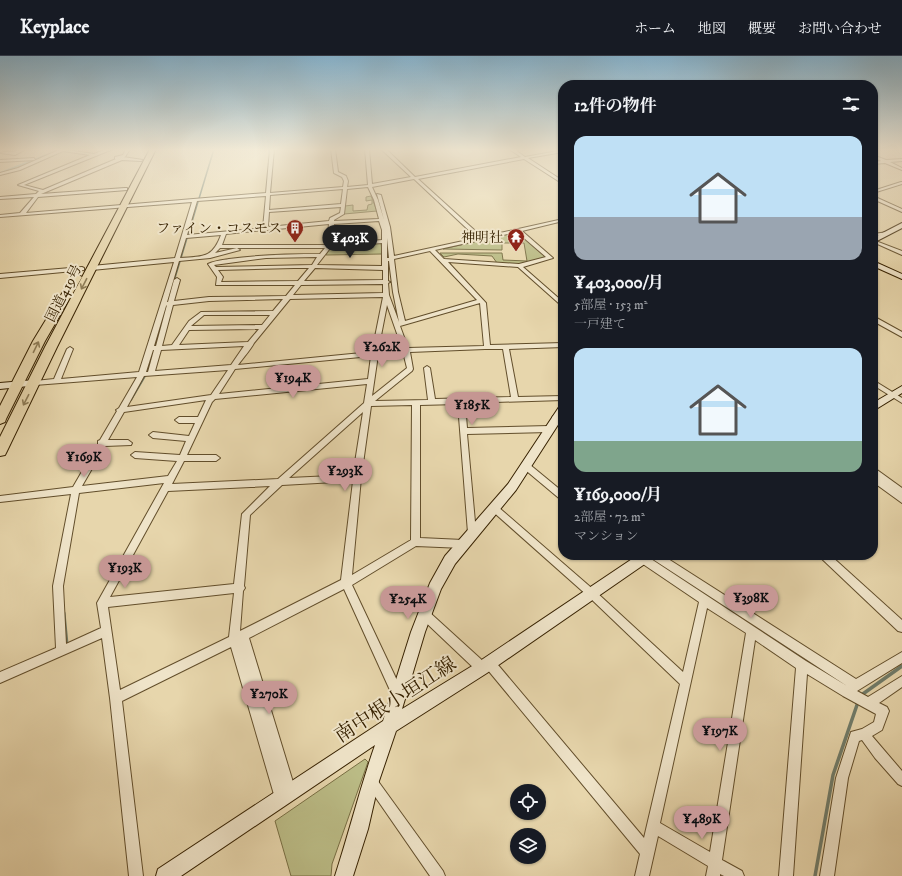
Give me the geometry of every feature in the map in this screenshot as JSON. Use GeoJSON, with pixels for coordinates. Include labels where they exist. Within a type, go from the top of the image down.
{"type":"FeatureCollection","features":[{"type":"Feature","properties":{"kind":"highway","name":"国道419号"},"geometry":{"type":"LineString","coordinates":[[0,451],[35,383],[87,268],[131,187]]}},
{"type":"Feature","properties":{"kind":"highway","name":"国道419号"},"geometry":{"type":"LineString","coordinates":[[120,206],[124,189]]}},
{"type":"Feature","properties":{"kind":"highway","name":"国道419号"},"geometry":{"type":"LineString","coordinates":[[0,419],[39,341],[87,268]]}},
{"type":"Feature","properties":{"kind":"street"},"geometry":{"type":"LineString","coordinates":[[29,187],[43,191]]}},
{"type":"Feature","properties":{"kind":"street"},"geometry":{"type":"LineString","coordinates":[[22,214],[37,196],[43,191],[52,187]]}},
{"type":"Feature","properties":{"kind":"street"},"geometry":{"type":"LineString","coordinates":[[265,230],[268,211],[269,187]]}},
{"type":"Feature","properties":{"kind":"street"},"geometry":{"type":"LineString","coordinates":[[0,216],[355,187]]}},
{"type":"Feature","properties":{"kind":"street"},"geometry":{"type":"LineString","coordinates":[[373,187],[381,220],[387,282],[386,295],[374,352],[370,381],[357,478],[346,583],[398,695]]}},
{"type":"Feature","properties":{"kind":"street"},"geometry":{"type":"LineString","coordinates":[[286,795],[239,637],[240,588],[246,514],[278,482],[367,404],[410,369],[400,324],[387,219],[374,187]]}},
{"type":"Feature","properties":{"kind":"street"},"geometry":{"type":"LineString","coordinates":[[424,187],[481,239]]}},
{"type":"Feature","properties":{"kind":"street"},"geometry":{"type":"LineString","coordinates":[[878,190],[888,187]]}},
{"type":"Feature","properties":{"kind":"street"},"geometry":{"type":"LineString","coordinates":[[136,876],[116,698],[102,603],[182,458],[209,401],[232,367],[313,267],[328,246],[332,219],[342,214],[345,188]]}},
{"type":"Feature","properties":{"kind":"street"},"geometry":{"type":"LineString","coordinates":[[0,198],[124,189]]}},
{"type":"Feature","properties":{"kind":"street"},"geometry":{"type":"LineString","coordinates":[[878,199],[902,211]]}},
{"type":"Feature","properties":{"kind":"street"},"geometry":{"type":"LineString","coordinates":[[61,651],[58,586],[76,489],[104,443],[121,410],[147,374],[197,200]]}},
{"type":"Feature","properties":{"kind":"street"},"geometry":{"type":"LineString","coordinates":[[268,211],[343,205]]}},
{"type":"Feature","properties":{"kind":"street"},"geometry":{"type":"LineString","coordinates":[[187,237],[331,222],[381,220]]}},
{"type":"Feature","properties":{"kind":"street"},"geometry":{"type":"LineString","coordinates":[[385,260],[558,221]]}},
{"type":"Feature","properties":{"kind":"street"},"geometry":{"type":"LineString","coordinates":[[878,237],[902,225]]}},
{"type":"Feature","properties":{"kind":"street"},"geometry":{"type":"LineString","coordinates":[[443,260],[519,266],[550,258],[518,230]]}},
{"type":"Feature","properties":{"kind":"street"},"geometry":{"type":"LineString","coordinates":[[331,232],[356,232]]}},
{"type":"Feature","properties":{"kind":"street"},"geometry":{"type":"LineString","coordinates":[[219,247],[224,233]]}},
{"type":"Feature","properties":{"kind":"street"},"geometry":{"type":"LineString","coordinates":[[206,256],[219,247],[328,246],[384,241]]}},
{"type":"Feature","properties":{"kind":"street"},"geometry":{"type":"LineString","coordinates":[[878,241],[902,253]]}},
{"type":"Feature","properties":{"kind":"street"},"geometry":{"type":"LineString","coordinates":[[0,276],[206,256],[234,251],[242,246]]}},
{"type":"Feature","properties":{"kind":"street"},"geometry":{"type":"LineString","coordinates":[[432,250],[483,303],[487,348]]}},
{"type":"Feature","properties":{"kind":"street"},"geometry":{"type":"LineString","coordinates":[[224,253],[227,261]]}},
{"type":"Feature","properties":{"kind":"street"},"geometry":{"type":"LineString","coordinates":[[211,264],[241,258],[286,255],[321,256]]}},
{"type":"Feature","properties":{"kind":"street"},"geometry":{"type":"LineString","coordinates":[[206,256],[205,261],[211,264],[220,277],[218,284],[387,282]]}},
{"type":"Feature","properties":{"kind":"street"},"geometry":{"type":"LineString","coordinates":[[878,265],[902,277]]}},
{"type":"Feature","properties":{"kind":"street"},"geometry":{"type":"LineString","coordinates":[[519,266],[558,301]]}},
{"type":"Feature","properties":{"kind":"street"},"geometry":{"type":"LineString","coordinates":[[215,269],[313,267],[386,268]]}},
{"type":"Feature","properties":{"kind":"street"},"geometry":{"type":"LineString","coordinates":[[386,295],[400,324]]}},
{"type":"Feature","properties":{"kind":"street"},"geometry":{"type":"LineString","coordinates":[[167,303],[209,299],[386,295]]}},
{"type":"Feature","properties":{"kind":"street"},"geometry":{"type":"LineString","coordinates":[[400,324],[482,302]]}},
{"type":"Feature","properties":{"kind":"street"},"geometry":{"type":"LineString","coordinates":[[176,346],[191,322],[203,313],[276,312]]}},
{"type":"Feature","properties":{"kind":"street"},"geometry":{"type":"LineString","coordinates":[[878,317],[902,330]]}},
{"type":"Feature","properties":{"kind":"street"},"geometry":{"type":"LineString","coordinates":[[878,321],[902,335]]}},
{"type":"Feature","properties":{"kind":"street"},"geometry":{"type":"LineString","coordinates":[[187,328],[264,327]]}},
{"type":"Feature","properties":{"kind":"street"},"geometry":{"type":"LineString","coordinates":[[154,348],[251,344]]}},
{"type":"Feature","properties":{"kind":"street"},"geometry":{"type":"LineString","coordinates":[[0,386],[272,364],[374,352],[558,345]]}},
{"type":"Feature","properties":{"kind":"street"},"geometry":{"type":"LineString","coordinates":[[506,347],[516,400]]}},
{"type":"Feature","properties":{"kind":"street"},"geometry":{"type":"LineString","coordinates":[[57,381],[70,349]]}},
{"type":"Feature","properties":{"kind":"street"},"geometry":{"type":"LineString","coordinates":[[427,368],[432,401]]}},
{"type":"Feature","properties":{"kind":"street"},"geometry":{"type":"LineString","coordinates":[[121,410],[213,397],[370,381]]}},
{"type":"Feature","properties":{"kind":"street"},"geometry":{"type":"LineString","coordinates":[[878,385],[902,401]]}},
{"type":"Feature","properties":{"kind":"street"},"geometry":{"type":"LineString","coordinates":[[878,405],[902,389]]}},
{"type":"Feature","properties":{"kind":"street"},"geometry":{"type":"LineString","coordinates":[[367,404],[558,398]]}},
{"type":"Feature","properties":{"kind":"street"},"geometry":{"type":"LineString","coordinates":[[461,401],[468,538]]}},
{"type":"Feature","properties":{"kind":"street"},"geometry":{"type":"LineString","coordinates":[[415,542],[416,403]]}},
{"type":"Feature","properties":{"kind":"street"},"geometry":{"type":"LineString","coordinates":[[179,420],[200,420]]}},
{"type":"Feature","properties":{"kind":"street"},"geometry":{"type":"LineString","coordinates":[[463,431],[558,420]]}},
{"type":"Feature","properties":{"kind":"street"},"geometry":{"type":"LineString","coordinates":[[344,876],[359,829],[371,780],[390,726],[398,695],[424,614],[435,587],[450,560],[512,487],[558,420]]}},
{"type":"Feature","properties":{"kind":"street"},"geometry":{"type":"LineString","coordinates":[[153,435],[191,439]]}},
{"type":"Feature","properties":{"kind":"street"},"geometry":{"type":"LineString","coordinates":[[104,443],[128,443]]}},
{"type":"Feature","properties":{"kind":"street"},"geometry":{"type":"LineString","coordinates":[[135,455],[182,458],[216,458]]}},
{"type":"Feature","properties":{"kind":"street"},"geometry":{"type":"LineString","coordinates":[[526,466],[558,493]]}},
{"type":"Feature","properties":{"kind":"street"},"geometry":{"type":"LineString","coordinates":[[878,474],[902,493]]}},
{"type":"Feature","properties":{"kind":"street"},"geometry":{"type":"LineString","coordinates":[[0,499],[76,489],[168,483],[278,482],[357,478]]}},
{"type":"Feature","properties":{"kind":"street"},"geometry":{"type":"LineString","coordinates":[[878,482],[902,500]]}},
{"type":"Feature","properties":{"kind":"street"},"geometry":{"type":"LineString","coordinates":[[494,508],[592,594],[685,682]]}},
{"type":"Feature","properties":{"kind":"street"},"geometry":{"type":"LineString","coordinates":[[116,698],[346,583],[415,542],[468,538]]}},
{"type":"Feature","properties":{"kind":"street","name":"南中根小垣江線"},"geometry":{"type":"LineString","coordinates":[[165,876],[390,726],[486,665],[592,594],[639,560]]}},
{"type":"Feature","properties":{"kind":"street"},"geometry":{"type":"LineString","coordinates":[[650,560],[704,601],[751,632],[802,665],[851,690]]}},
{"type":"Feature","properties":{"kind":"street"},"geometry":{"type":"LineString","coordinates":[[651,560],[851,690],[868,703],[883,711],[878,726],[864,734],[855,736],[842,778],[827,876]]}},
{"type":"Feature","properties":{"kind":"street"},"geometry":{"type":"LineString","coordinates":[[829,560],[902,626]]}},
{"type":"Feature","properties":{"kind":"street"},"geometry":{"type":"LineString","coordinates":[[102,603],[240,588]]}},
{"type":"Feature","properties":{"kind":"street"},"geometry":{"type":"LineString","coordinates":[[642,876],[704,601]]}},
{"type":"Feature","properties":{"kind":"street"},"geometry":{"type":"LineString","coordinates":[[424,614],[486,665],[648,853]]}},
{"type":"Feature","properties":{"kind":"street"},"geometry":{"type":"LineString","coordinates":[[0,678],[106,631]]}},
{"type":"Feature","properties":{"kind":"street"},"geometry":{"type":"LineString","coordinates":[[713,876],[751,632]]}},
{"type":"Feature","properties":{"kind":"street"},"geometry":{"type":"LineString","coordinates":[[851,690],[902,657]]}},
{"type":"Feature","properties":{"kind":"street"},"geometry":{"type":"LineString","coordinates":[[786,876],[802,665]]}},
{"type":"Feature","properties":{"kind":"street"},"geometry":{"type":"LineString","coordinates":[[868,703],[902,681]]}},
{"type":"Feature","properties":{"kind":"street"},"geometry":{"type":"LineString","coordinates":[[864,734],[902,780]]}},
{"type":"Feature","properties":{"kind":"street"},"geometry":{"type":"LineString","coordinates":[[371,780],[438,876]]}},
{"type":"Feature","properties":{"kind":"street"},"geometry":{"type":"LineString","coordinates":[[653,826],[737,876]]}},
{"type":"Feature","properties":{"kind":"green space"},"geometry":{"type":"Polygon","coordinates":[[[371,196],[377,211],[344,214],[345,206],[353,205],[353,211],[367,210],[368,205],[372,204],[372,200],[366,201],[366,197],[371,196]]]}},
{"type":"Feature","properties":{"kind":"green space"},"geometry":{"type":"Polygon","coordinates":[[[517,232],[548,257],[519,265],[497,263],[492,256],[458,254],[444,257],[440,253],[502,253],[503,260],[527,261],[524,243],[502,243],[502,250],[443,249],[517,232]]]}},
{"type":"Feature","properties":{"kind":"green space"},"geometry":{"type":"Polygon","coordinates":[[[381,242],[382,254],[326,255],[329,249],[345,248],[346,245],[381,242]]]}},
{"type":"Feature","properties":{"kind":"green space"},"geometry":{"type":"Polygon","coordinates":[[[365,759],[368,762],[332,864],[331,876],[291,876],[275,821],[365,759]]]}},
{"type":"Feature","properties":{"kind":"waterway"},"geometry":{"type":"LineString","coordinates":[[174,281],[202,187]]}},
{"type":"Feature","properties":{"kind":"waterway"},"geometry":{"type":"LineString","coordinates":[[158,336],[165,315]]}},
{"type":"Feature","properties":{"kind":"waterway"},"geometry":{"type":"LineString","coordinates":[[147,371],[159,335]]}},
{"type":"Feature","properties":{"kind":"waterway"},"geometry":{"type":"LineString","coordinates":[[131,400],[145,376]]}},
{"type":"Feature","properties":{"kind":"waterway"},"geometry":{"type":"LineString","coordinates":[[64,613],[67,644]]}},
{"type":"Feature","properties":{"kind":"waterway"},"geometry":{"type":"LineString","coordinates":[[860,696],[902,666]]}},
{"type":"Feature","properties":{"kind":"waterway"},"geometry":{"type":"LineString","coordinates":[[815,876],[833,775],[858,702]]}},
{"type":"Feature","properties":{"kind":"place","name":"ファイン・コスモス"},"geometry":{"type":"Point","coordinates":[295,243]}},
{"type":"Feature","properties":{"kind":"place","name":"神明社"},"geometry":{"type":"Point","coordinates":[516,252]}}]}
